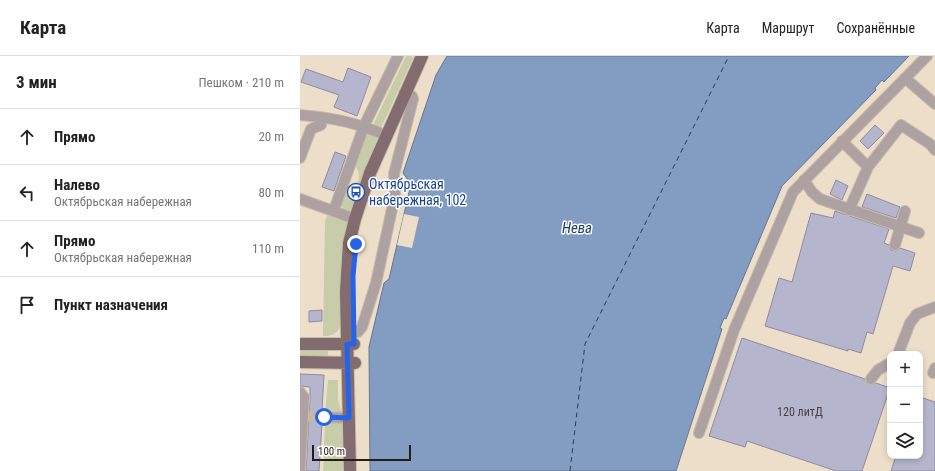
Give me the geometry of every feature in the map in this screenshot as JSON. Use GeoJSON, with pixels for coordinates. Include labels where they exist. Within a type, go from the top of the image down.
{"type":"FeatureCollection","features":[{"type":"Feature","properties":{"kind":"main road"},"geometry":{"type":"LineString","coordinates":[[350,471],[349,418],[353,276],[356,244],[372,187],[422,56]]}},
{"type":"Feature","properties":{"kind":"main road"},"geometry":{"type":"LineString","coordinates":[[352,340],[347,259],[355,219],[385,135],[429,56]]}},
{"type":"Feature","properties":{"kind":"main road"},"geometry":{"type":"LineString","coordinates":[[300,344],[352,340]]}},
{"type":"Feature","properties":{"kind":"main road"},"geometry":{"type":"LineString","coordinates":[[300,362],[351,363]]}},
{"type":"Feature","properties":{"kind":"main road"},"geometry":{"type":"LineString","coordinates":[[351,363],[357,471]]}},
{"type":"Feature","properties":{"kind":"lane"},"geometry":{"type":"LineString","coordinates":[[334,210],[364,126],[398,56]]}},
{"type":"Feature","properties":{"kind":"lane"},"geometry":{"type":"LineString","coordinates":[[699,433],[734,330],[793,192],[927,56]]}},
{"type":"Feature","properties":{"kind":"lane"},"geometry":{"type":"LineString","coordinates":[[905,78],[935,104]]}},
{"type":"Feature","properties":{"kind":"lane"},"geometry":{"type":"LineString","coordinates":[[352,340],[362,327],[376,283],[395,195],[394,174],[413,104],[413,99],[407,94]]}},
{"type":"Feature","properties":{"kind":"lane"},"geometry":{"type":"LineString","coordinates":[[300,115],[341,119],[364,126],[385,135]]}},
{"type":"Feature","properties":{"kind":"lane"},"geometry":{"type":"LineString","coordinates":[[300,158],[311,129],[321,124]]}},
{"type":"Feature","properties":{"kind":"lane"},"geometry":{"type":"LineString","coordinates":[[849,210],[868,167],[901,125],[930,144],[935,150]]}},
{"type":"Feature","properties":{"kind":"lane"},"geometry":{"type":"LineString","coordinates":[[842,141],[868,167]]}},
{"type":"Feature","properties":{"kind":"lane"},"geometry":{"type":"LineString","coordinates":[[804,180],[812,192],[820,199],[919,233]]}},
{"type":"Feature","properties":{"kind":"lane"},"geometry":{"type":"LineString","coordinates":[[300,199],[334,210],[355,219]]}},
{"type":"Feature","properties":{"kind":"lane"},"geometry":{"type":"LineString","coordinates":[[895,245],[905,211]]}},
{"type":"Feature","properties":{"kind":"lane"},"geometry":{"type":"LineString","coordinates":[[899,351],[910,323],[917,314],[935,306]]}},
{"type":"Feature","properties":{"kind":"lane"},"geometry":{"type":"LineString","coordinates":[[871,379],[878,370],[887,365]]}},
{"type":"Feature","properties":{"kind":"lane"},"geometry":{"type":"LineString","coordinates":[[300,392],[304,397],[306,416],[300,470]]}},
{"type":"Feature","properties":{"kind":"lane"},"geometry":{"type":"LineString","coordinates":[[322,417],[349,418]]}},
{"type":"Feature","properties":{"kind":"green space"},"geometry":{"type":"Polygon","coordinates":[[[406,56],[412,56],[413,58],[381,128],[373,125],[406,56]]]}},
{"type":"Feature","properties":{"kind":"green space"},"geometry":{"type":"Polygon","coordinates":[[[367,131],[378,137],[358,190],[356,189],[354,193],[357,194],[351,213],[343,210],[342,204],[347,190],[355,186],[357,183],[359,173],[355,165],[367,131]]]}},
{"type":"Feature","properties":{"kind":"green space"},"geometry":{"type":"Polygon","coordinates":[[[329,211],[349,222],[341,294],[340,326],[333,334],[323,336],[325,221],[329,211]]]}},
{"type":"Feature","properties":{"kind":"green space"},"geometry":{"type":"Polygon","coordinates":[[[300,348],[328,348],[328,359],[300,359],[300,348]]]}},
{"type":"Feature","properties":{"kind":"green space"},"geometry":{"type":"Polygon","coordinates":[[[328,380],[338,380],[338,400],[342,415],[325,414],[328,380]]]}},
{"type":"Feature","properties":{"kind":"green space"},"geometry":{"type":"Polygon","coordinates":[[[325,420],[343,421],[343,451],[324,449],[325,420]]]}},
{"type":"Feature","properties":{"kind":"green space"},"geometry":{"type":"Polygon","coordinates":[[[324,456],[343,456],[343,471],[323,471],[324,456]]]}},
{"type":"Feature","properties":{"kind":"water","name":"Нева"},"geometry":{"type":"Polygon","coordinates":[[[447,56],[909,56],[884,82],[882,80],[875,88],[876,90],[782,186],[726,319],[724,318],[720,328],[722,329],[676,471],[370,471],[369,347],[384,283],[389,279],[411,184],[403,173],[436,75],[447,56]]]}},
{"type":"Feature","properties":{"kind":"pier"},"geometry":{"type":"Polygon","coordinates":[[[404,214],[419,217],[412,248],[397,245],[404,214]]]}},
{"type":"Feature","properties":{"kind":"building"},"geometry":{"type":"Polygon","coordinates":[[[348,68],[371,77],[357,116],[334,107],[339,95],[301,82],[306,69],[343,82],[348,68]]]}},
{"type":"Feature","properties":{"kind":"building"},"geometry":{"type":"Polygon","coordinates":[[[875,125],[884,133],[868,149],[860,141],[875,125]]]}},
{"type":"Feature","properties":{"kind":"building"},"geometry":{"type":"Polygon","coordinates":[[[335,152],[346,156],[334,191],[322,187],[335,152]]]}},
{"type":"Feature","properties":{"kind":"building"},"geometry":{"type":"Polygon","coordinates":[[[836,180],[848,186],[842,200],[830,194],[836,180]]]}},
{"type":"Feature","properties":{"kind":"building"},"geometry":{"type":"Polygon","coordinates":[[[867,194],[900,207],[896,218],[862,207],[867,194]]]}},
{"type":"Feature","properties":{"kind":"building"},"geometry":{"type":"Polygon","coordinates":[[[835,211],[889,229],[884,243],[889,245],[891,250],[896,251],[900,248],[915,253],[910,271],[893,266],[873,334],[867,332],[861,353],[848,349],[848,351],[765,326],[779,278],[792,282],[811,213],[833,218],[835,211]]]}},
{"type":"Feature","properties":{"kind":"building"},"geometry":{"type":"Polygon","coordinates":[[[322,310],[322,321],[309,322],[309,311],[322,310]]]}},
{"type":"Feature","properties":{"kind":"building"},"geometry":{"type":"Polygon","coordinates":[[[742,338],[865,379],[870,385],[876,383],[887,387],[887,397],[862,471],[836,471],[747,441],[745,447],[709,436],[742,338]]]}},
{"type":"Feature","properties":{"kind":"building"},"geometry":{"type":"Polygon","coordinates":[[[300,374],[324,375],[322,411],[319,411],[316,416],[316,420],[322,424],[319,471],[306,471],[310,387],[300,386],[300,374]]]}},
{"type":"Feature","properties":{"kind":"building"},"geometry":{"type":"Polygon","coordinates":[[[923,398],[935,402],[935,471],[891,471],[895,459],[923,459],[923,398]]]}},
{"type":"Feature","properties":{"kind":"ferry route"},"geometry":{"type":"LineString","coordinates":[[570,471],[585,344],[729,56]]}},
{"type":"Feature","properties":{"kind":"tunnel"},"geometry":{"type":"LineString","coordinates":[[308,416],[322,417]]}},
{"type":"Feature","properties":{"kind":"place","name":"Октябрьская набережная, 102"},"geometry":{"type":"Point","coordinates":[356,192]}},
{"type":"Feature","properties":{"kind":"route"},"geometry":{"type":"LineString","coordinates":[[324,417],[349,418],[347,344],[354,344],[353,276],[356,244]]}}]}
